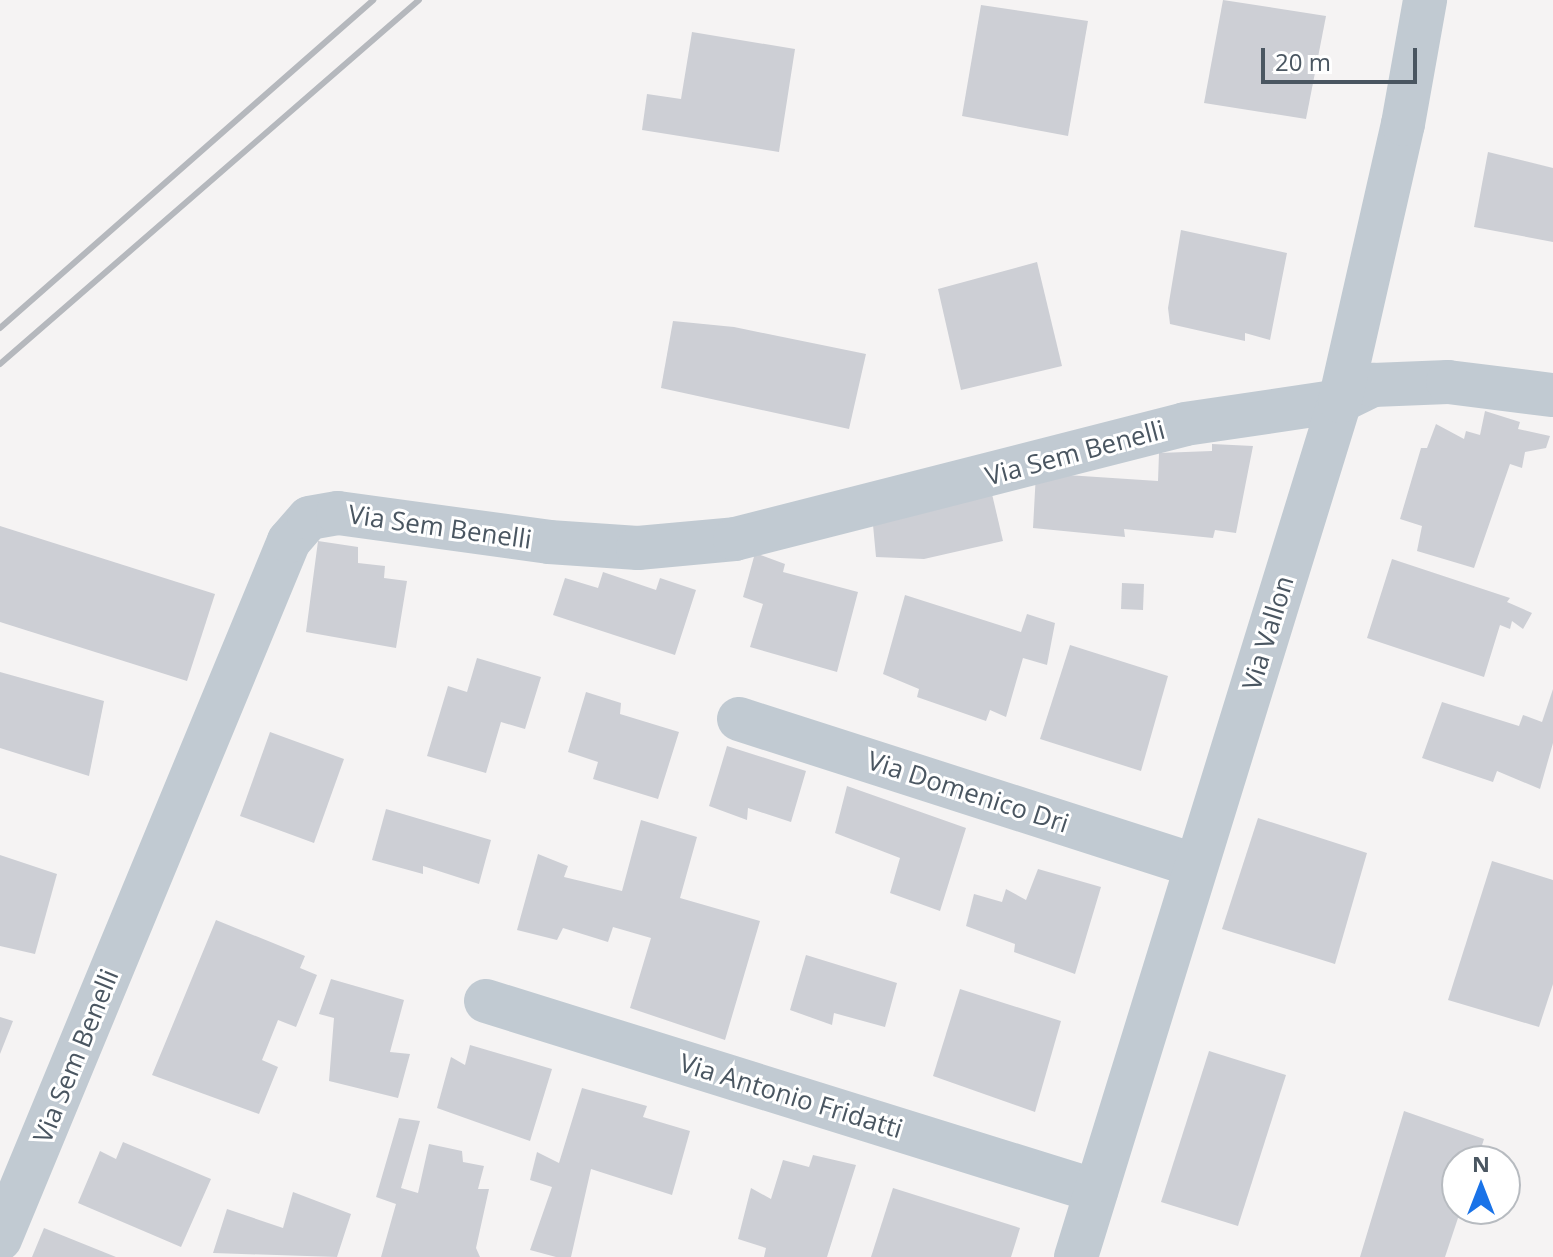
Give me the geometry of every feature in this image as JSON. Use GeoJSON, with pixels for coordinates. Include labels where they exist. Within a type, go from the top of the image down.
{"type":"FeatureCollection","features":[{"type":"Feature","properties":{"kind":"street","name":"Via Vallon"},"geometry":{"type":"LineString","coordinates":[[1076,1257],[1340,401],[1403,124],[1425,0]]}},
{"type":"Feature","properties":{"kind":"street","name":"Via Sem Benelli"},"geometry":{"type":"LineString","coordinates":[[0,1239],[289,541],[309,518],[338,513],[549,542],[638,548],[735,539],[1185,424],[1340,401],[1373,385],[1448,382],[1553,395]]}},
{"type":"Feature","properties":{"kind":"street","name":"Via Domenico Dri"},"geometry":{"type":"LineString","coordinates":[[739,719],[1196,866]]}},
{"type":"Feature","properties":{"kind":"street","name":"Via Antonio Fridatti"},"geometry":{"type":"LineString","coordinates":[[486,1001],[1096,1191]]}},
{"type":"Feature","properties":{"kind":"building"},"geometry":{"type":"Polygon","coordinates":[[[1223,0],[1326,16],[1306,119],[1204,103],[1223,0]]]}},
{"type":"Feature","properties":{"kind":"building"},"geometry":{"type":"Polygon","coordinates":[[[981,5],[1088,21],[1068,136],[962,116],[981,5]]]}},
{"type":"Feature","properties":{"kind":"building"},"geometry":{"type":"Polygon","coordinates":[[[692,32],[795,49],[779,152],[642,130],[647,94],[681,99],[692,32]]]}},
{"type":"Feature","properties":{"kind":"building"},"geometry":{"type":"Polygon","coordinates":[[[1488,152],[1553,168],[1553,242],[1474,227],[1488,152]]]}},
{"type":"Feature","properties":{"kind":"building"},"geometry":{"type":"Polygon","coordinates":[[[1181,230],[1287,253],[1270,340],[1245,333],[1245,341],[1170,324],[1168,308],[1181,230]]]}},
{"type":"Feature","properties":{"kind":"building"},"geometry":{"type":"Polygon","coordinates":[[[1037,262],[1062,366],[961,390],[938,289],[1037,262]]]}},
{"type":"Feature","properties":{"kind":"building"},"geometry":{"type":"Polygon","coordinates":[[[673,321],[734,327],[866,354],[849,429],[661,388],[673,321]]]}},
{"type":"Feature","properties":{"kind":"building"},"geometry":{"type":"Polygon","coordinates":[[[1485,411],[1520,422],[1518,429],[1550,436],[1546,448],[1525,452],[1522,468],[1510,464],[1474,568],[1417,551],[1422,526],[1400,519],[1421,448],[1427,448],[1436,424],[1464,439],[1466,431],[1480,435],[1485,411]]]}},
{"type":"Feature","properties":{"kind":"building"},"geometry":{"type":"Polygon","coordinates":[[[1212,444],[1253,446],[1236,533],[1215,530],[1213,538],[1124,529],[1125,537],[1033,528],[1036,473],[1158,481],[1159,453],[1212,451],[1212,444]]]}},
{"type":"Feature","properties":{"kind":"building"},"geometry":{"type":"Polygon","coordinates":[[[992,494],[1003,541],[924,559],[876,557],[873,525],[992,494]]]}},
{"type":"Feature","properties":{"kind":"building"},"geometry":{"type":"Polygon","coordinates":[[[0,526],[215,594],[187,681],[0,622],[0,526]]]}},
{"type":"Feature","properties":{"kind":"building"},"geometry":{"type":"Polygon","coordinates":[[[318,541],[358,547],[358,563],[385,566],[384,578],[407,581],[396,648],[306,632],[318,541]]]}},
{"type":"Feature","properties":{"kind":"building"},"geometry":{"type":"Polygon","coordinates":[[[755,553],[785,564],[783,572],[858,592],[837,672],[750,647],[763,604],[743,597],[755,553]]]}},
{"type":"Feature","properties":{"kind":"building"},"geometry":{"type":"Polygon","coordinates":[[[1392,559],[1510,598],[1507,602],[1532,613],[1523,629],[1512,621],[1510,629],[1500,625],[1484,677],[1367,638],[1392,559]]]}},
{"type":"Feature","properties":{"kind":"building"},"geometry":{"type":"Polygon","coordinates":[[[603,572],[656,590],[660,578],[696,590],[675,655],[553,615],[565,578],[598,588],[603,572]]]}},
{"type":"Feature","properties":{"kind":"building"},"geometry":{"type":"Polygon","coordinates":[[[1122,583],[1144,584],[1143,610],[1121,609],[1122,583]]]}},
{"type":"Feature","properties":{"kind":"building"},"geometry":{"type":"Polygon","coordinates":[[[905,595],[1021,632],[1027,614],[1055,623],[1047,665],[1023,658],[1006,717],[990,710],[986,721],[917,697],[919,689],[883,674],[905,595]]]}},
{"type":"Feature","properties":{"kind":"building"},"geometry":{"type":"Polygon","coordinates":[[[1070,645],[1168,676],[1141,771],[1040,739],[1070,645]]]}},
{"type":"Feature","properties":{"kind":"building"},"geometry":{"type":"Polygon","coordinates":[[[477,658],[541,677],[525,729],[501,722],[486,773],[427,756],[448,686],[467,692],[477,658]]]}},
{"type":"Feature","properties":{"kind":"building"},"geometry":{"type":"Polygon","coordinates":[[[0,672],[104,701],[89,776],[0,748],[0,672]]]}},
{"type":"Feature","properties":{"kind":"building"},"geometry":{"type":"Polygon","coordinates":[[[1553,689],[1553,743],[1540,789],[1497,771],[1493,782],[1422,758],[1442,702],[1519,726],[1523,715],[1542,722],[1553,689]]]}},
{"type":"Feature","properties":{"kind":"building"},"geometry":{"type":"Polygon","coordinates":[[[586,692],[621,703],[620,714],[679,732],[658,799],[593,779],[598,762],[568,752],[586,692]]]}},
{"type":"Feature","properties":{"kind":"building"},"geometry":{"type":"Polygon","coordinates":[[[270,732],[344,759],[314,843],[240,816],[270,732]]]}},
{"type":"Feature","properties":{"kind":"building"},"geometry":{"type":"Polygon","coordinates":[[[727,746],[806,771],[791,822],[748,808],[747,820],[709,806],[727,746]]]}},
{"type":"Feature","properties":{"kind":"building"},"geometry":{"type":"Polygon","coordinates":[[[847,786],[966,828],[940,911],[890,893],[900,858],[835,833],[847,786]]]}},
{"type":"Feature","properties":{"kind":"building"},"geometry":{"type":"Polygon","coordinates":[[[386,809],[491,840],[479,884],[423,866],[423,874],[372,860],[386,809]]]}},
{"type":"Feature","properties":{"kind":"building"},"geometry":{"type":"Polygon","coordinates":[[[1258,818],[1367,853],[1335,964],[1222,929],[1258,818]]]}},
{"type":"Feature","properties":{"kind":"building"},"geometry":{"type":"Polygon","coordinates":[[[641,820],[697,837],[680,898],[760,921],[725,1040],[630,1008],[651,938],[613,927],[608,942],[563,928],[557,940],[517,930],[538,854],[568,866],[564,877],[622,891],[641,820]]]}},
{"type":"Feature","properties":{"kind":"building"},"geometry":{"type":"Polygon","coordinates":[[[0,855],[57,874],[35,954],[0,946],[0,855]]]}},
{"type":"Feature","properties":{"kind":"building"},"geometry":{"type":"Polygon","coordinates":[[[1492,861],[1553,880],[1553,984],[1539,1027],[1448,1000],[1492,861]]]}},
{"type":"Feature","properties":{"kind":"building"},"geometry":{"type":"Polygon","coordinates":[[[1038,869],[1101,887],[1075,974],[1014,952],[1015,944],[966,926],[974,894],[1002,902],[1006,889],[1026,900],[1038,869]]]}},
{"type":"Feature","properties":{"kind":"building"},"geometry":{"type":"Polygon","coordinates":[[[216,920],[305,956],[300,968],[317,975],[296,1027],[278,1020],[262,1060],[278,1067],[259,1114],[152,1075],[216,920]]]}},
{"type":"Feature","properties":{"kind":"building"},"geometry":{"type":"Polygon","coordinates":[[[806,955],[897,983],[885,1027],[834,1013],[832,1025],[790,1010],[806,955]]]}},
{"type":"Feature","properties":{"kind":"building"},"geometry":{"type":"Polygon","coordinates":[[[331,979],[404,1000],[390,1052],[410,1054],[398,1098],[329,1081],[334,1018],[319,1014],[331,979]]]}},
{"type":"Feature","properties":{"kind":"building"},"geometry":{"type":"Polygon","coordinates":[[[960,989],[1061,1021],[1035,1112],[933,1076],[960,989]]]}},
{"type":"Feature","properties":{"kind":"building"},"geometry":{"type":"Polygon","coordinates":[[[0,1017],[13,1021],[0,1054],[0,1017]]]}},
{"type":"Feature","properties":{"kind":"building"},"geometry":{"type":"Polygon","coordinates":[[[470,1045],[552,1069],[530,1141],[437,1108],[451,1057],[465,1065],[470,1045]]]}},
{"type":"Feature","properties":{"kind":"building"},"geometry":{"type":"Polygon","coordinates":[[[1209,1051],[1286,1075],[1238,1226],[1161,1202],[1209,1051]]]}},
{"type":"Feature","properties":{"kind":"building"},"geometry":{"type":"Polygon","coordinates":[[[582,1088],[647,1106],[643,1117],[690,1131],[672,1195],[591,1169],[571,1257],[556,1257],[530,1250],[552,1187],[530,1180],[537,1152],[559,1163],[582,1088]]]}},
{"type":"Feature","properties":{"kind":"building"},"geometry":{"type":"Polygon","coordinates":[[[1404,1111],[1484,1139],[1482,1145],[1441,1145],[1441,1225],[1456,1225],[1445,1257],[1360,1257],[1404,1111]]]}},
{"type":"Feature","properties":{"kind":"building"},"geometry":{"type":"Polygon","coordinates":[[[399,1118],[420,1121],[401,1188],[418,1193],[429,1144],[462,1151],[463,1162],[484,1166],[478,1189],[489,1189],[476,1248],[480,1257],[381,1257],[396,1204],[376,1197],[399,1118]]]}},
{"type":"Feature","properties":{"kind":"building"},"geometry":{"type":"Polygon","coordinates":[[[123,1142],[211,1179],[181,1247],[78,1203],[100,1151],[116,1159],[123,1142]]]}},
{"type":"Feature","properties":{"kind":"building"},"geometry":{"type":"Polygon","coordinates":[[[813,1155],[856,1165],[827,1257],[764,1257],[766,1248],[738,1239],[751,1188],[771,1199],[783,1160],[809,1167],[813,1155]]]}},
{"type":"Feature","properties":{"kind":"building"},"geometry":{"type":"Polygon","coordinates":[[[893,1188],[1020,1228],[1011,1257],[871,1257],[893,1188]]]}},
{"type":"Feature","properties":{"kind":"building"},"geometry":{"type":"Polygon","coordinates":[[[293,1192],[351,1214],[337,1257],[213,1253],[227,1209],[283,1228],[293,1192]]]}},
{"type":"Feature","properties":{"kind":"building"},"geometry":{"type":"Polygon","coordinates":[[[44,1228],[116,1257],[32,1257],[44,1228]]]}},
{"type":"Feature","properties":{"kind":"railway"},"geometry":{"type":"LineString","coordinates":[[0,328],[374,0]]}},
{"type":"Feature","properties":{"kind":"railway"},"geometry":{"type":"LineString","coordinates":[[0,364],[419,0]]}}]}
